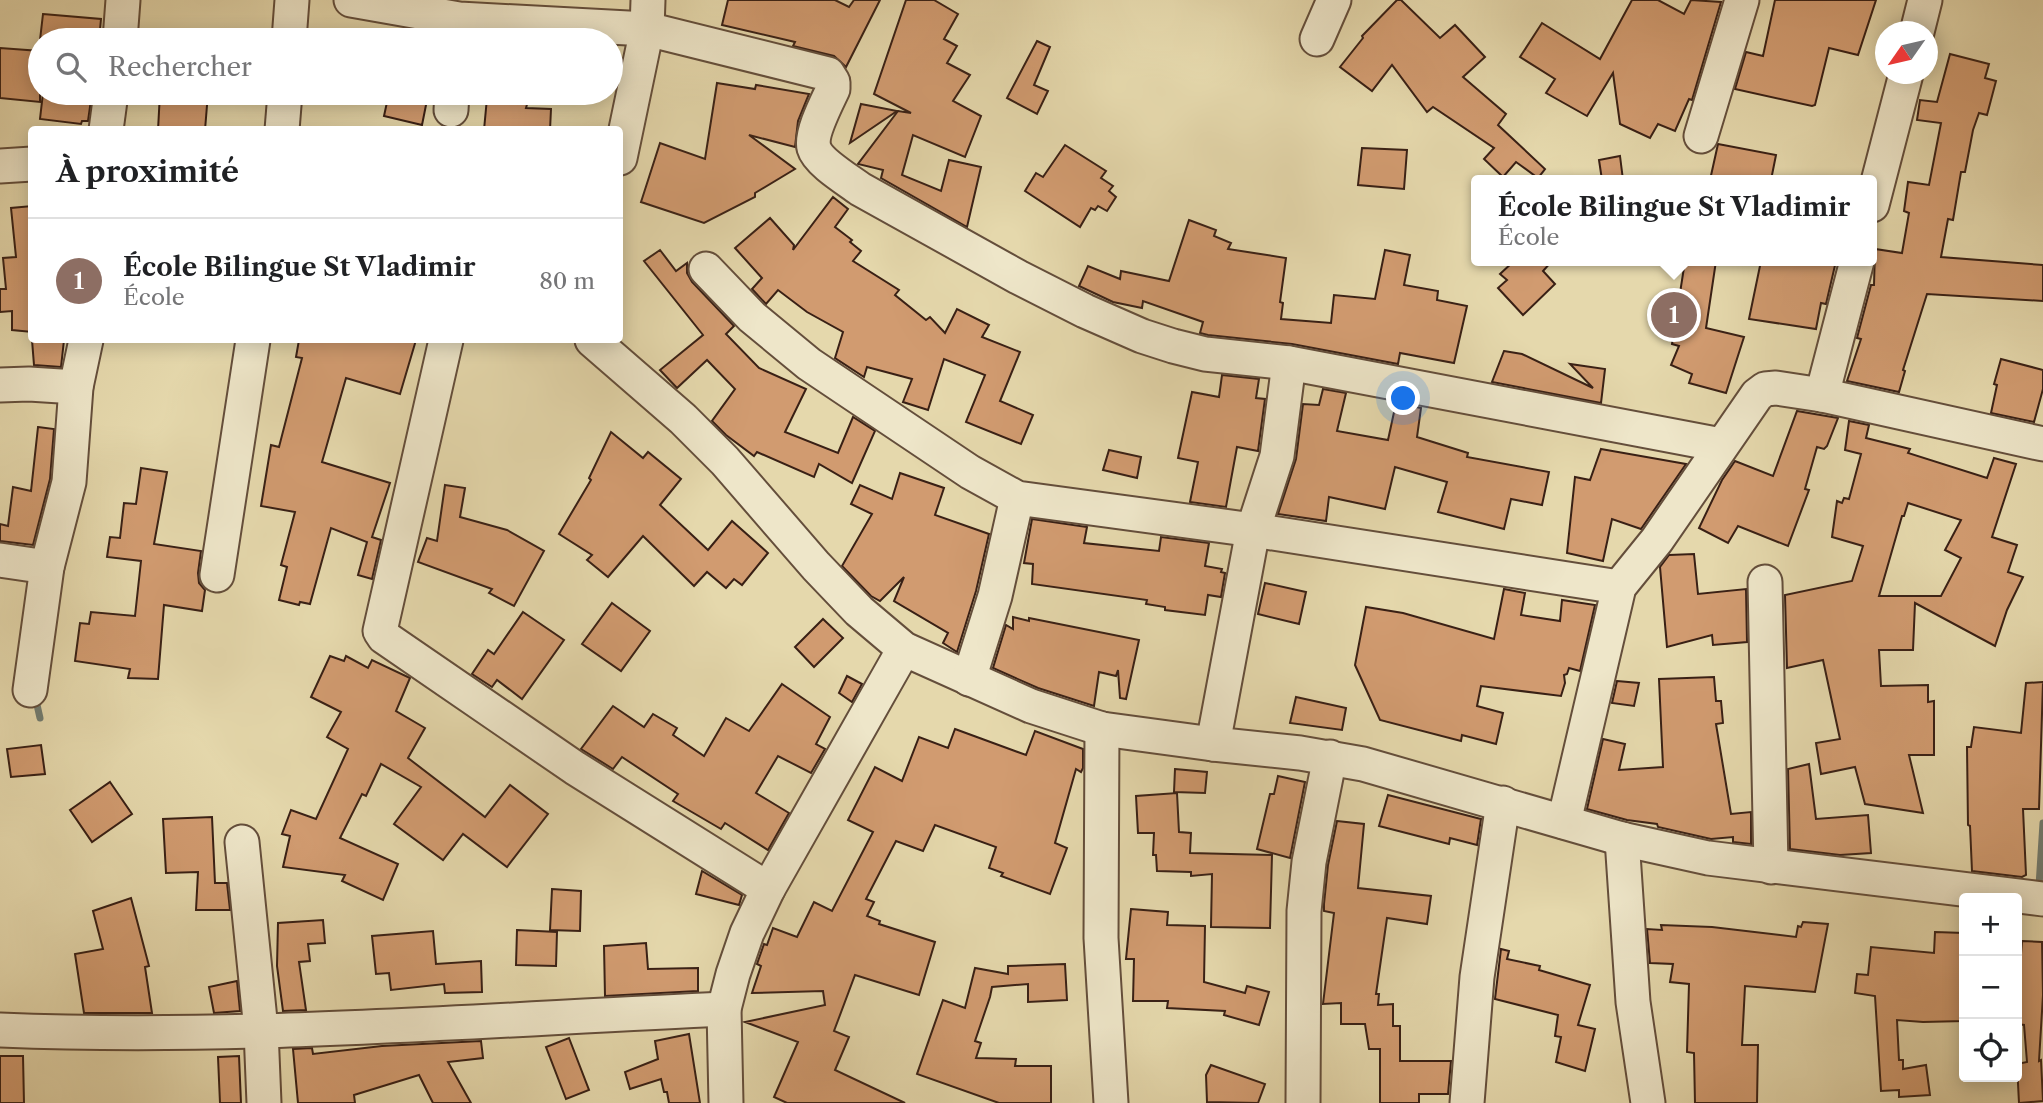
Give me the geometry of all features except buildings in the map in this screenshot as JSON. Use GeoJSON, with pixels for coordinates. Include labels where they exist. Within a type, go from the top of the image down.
{"type":"FeatureCollection","features":[{"type":"Feature","properties":{"kind":"street"},"geometry":{"type":"LineString","coordinates":[[121,28],[123,0]]}},
{"type":"Feature","properties":{"kind":"street"},"geometry":{"type":"LineString","coordinates":[[290,28],[292,0]]}},
{"type":"Feature","properties":{"kind":"street"},"geometry":{"type":"LineString","coordinates":[[351,0],[459,20],[647,15],[828,74],[833,82],[833,89],[815,133],[814,148],[821,158],[860,189],[1085,312],[1173,346],[1205,354],[1289,363],[1721,445]]}},
{"type":"Feature","properties":{"kind":"street"},"geometry":{"type":"LineString","coordinates":[[1317,39],[1334,0]]}},
{"type":"Feature","properties":{"kind":"street"},"geometry":{"type":"LineString","coordinates":[[1701,136],[1742,0]]}},
{"type":"Feature","properties":{"kind":"street"},"geometry":{"type":"LineString","coordinates":[[1920,21],[1926,0]]}},
{"type":"Feature","properties":{"kind":"street"},"geometry":{"type":"LineString","coordinates":[[623,142],[647,15]]}},
{"type":"Feature","properties":{"kind":"street"},"geometry":{"type":"LineString","coordinates":[[1877,186],[1903,84]]}},
{"type":"Feature","properties":{"kind":"street"},"geometry":{"type":"LineString","coordinates":[[107,126],[109,105]]}},
{"type":"Feature","properties":{"kind":"street"},"geometry":{"type":"LineString","coordinates":[[282,126],[284,105]]}},
{"type":"Feature","properties":{"kind":"street"},"geometry":{"type":"LineString","coordinates":[[0,166],[28,164]]}},
{"type":"Feature","properties":{"kind":"street"},"geometry":{"type":"LineString","coordinates":[[1822,395],[1856,266]]}},
{"type":"Feature","properties":{"kind":"street"},"geometry":{"type":"LineString","coordinates":[[706,269],[752,317],[809,364],[970,472],[1017,498],[1253,530],[1619,587]]}},
{"type":"Feature","properties":{"kind":"street"},"geometry":{"type":"LineString","coordinates":[[30,690],[47,567],[69,482],[76,387],[85,343]]}},
{"type":"Feature","properties":{"kind":"street"},"geometry":{"type":"LineString","coordinates":[[217,575],[253,343]]}},
{"type":"Feature","properties":{"kind":"street"},"geometry":{"type":"LineString","coordinates":[[445,343],[380,631],[384,637],[575,768],[768,889]]}},
{"type":"Feature","properties":{"kind":"street"},"geometry":{"type":"LineString","coordinates":[[595,343],[717,452],[859,611],[904,649],[1031,706],[1102,729],[1330,757],[1363,764],[1622,839],[1708,858],[2043,899]]}},
{"type":"Feature","properties":{"kind":"street"},"geometry":{"type":"LineString","coordinates":[[1213,744],[1253,530],[1277,456],[1289,363]]}},
{"type":"Feature","properties":{"kind":"street"},"geometry":{"type":"LineString","coordinates":[[0,385],[76,387]]}},
{"type":"Feature","properties":{"kind":"street"},"geometry":{"type":"LineString","coordinates":[[1564,822],[1619,587],[1657,540],[1757,395],[1765,389],[1776,388],[1822,395],[2043,444]]}},
{"type":"Feature","properties":{"kind":"street"},"geometry":{"type":"LineString","coordinates":[[969,679],[995,596],[1017,498]]}},
{"type":"Feature","properties":{"kind":"street"},"geometry":{"type":"LineString","coordinates":[[0,560],[47,567]]}},
{"type":"Feature","properties":{"kind":"street"},"geometry":{"type":"LineString","coordinates":[[1765,582],[1771,867]]}},
{"type":"Feature","properties":{"kind":"street"},"geometry":{"type":"LineString","coordinates":[[726,1103],[724,1009],[747,933],[768,889],[904,649]]}},
{"type":"Feature","properties":{"kind":"street"},"geometry":{"type":"LineString","coordinates":[[1102,729],[1101,939],[1111,1103]]}},
{"type":"Feature","properties":{"kind":"street"},"geometry":{"type":"LineString","coordinates":[[1303,1103],[1304,911],[1309,862],[1330,757]]}},
{"type":"Feature","properties":{"kind":"street"},"geometry":{"type":"LineString","coordinates":[[1467,1103],[1477,976],[1503,803]]}},
{"type":"Feature","properties":{"kind":"street"},"geometry":{"type":"LineString","coordinates":[[1622,839],[1633,1002],[1648,1103]]}},
{"type":"Feature","properties":{"kind":"street"},"geometry":{"type":"LineString","coordinates":[[242,842],[261,1030],[264,1103]]}},
{"type":"Feature","properties":{"kind":"street"},"geometry":{"type":"LineString","coordinates":[[0,1030],[57,1033],[261,1030],[724,1009]]}},
{"type":"Feature","properties":{"kind":"waterway"},"geometry":{"type":"LineString","coordinates":[[35,696],[40,718]]}},
{"type":"Feature","properties":{"kind":"waterway"},"geometry":{"type":"LineString","coordinates":[[2039,886],[2043,823]]}},
{"type":"Feature","properties":{"kind":"place","name":"École Bilingue St Vladimir"},"geometry":{"type":"Point","coordinates":[1674,315]}}]}
